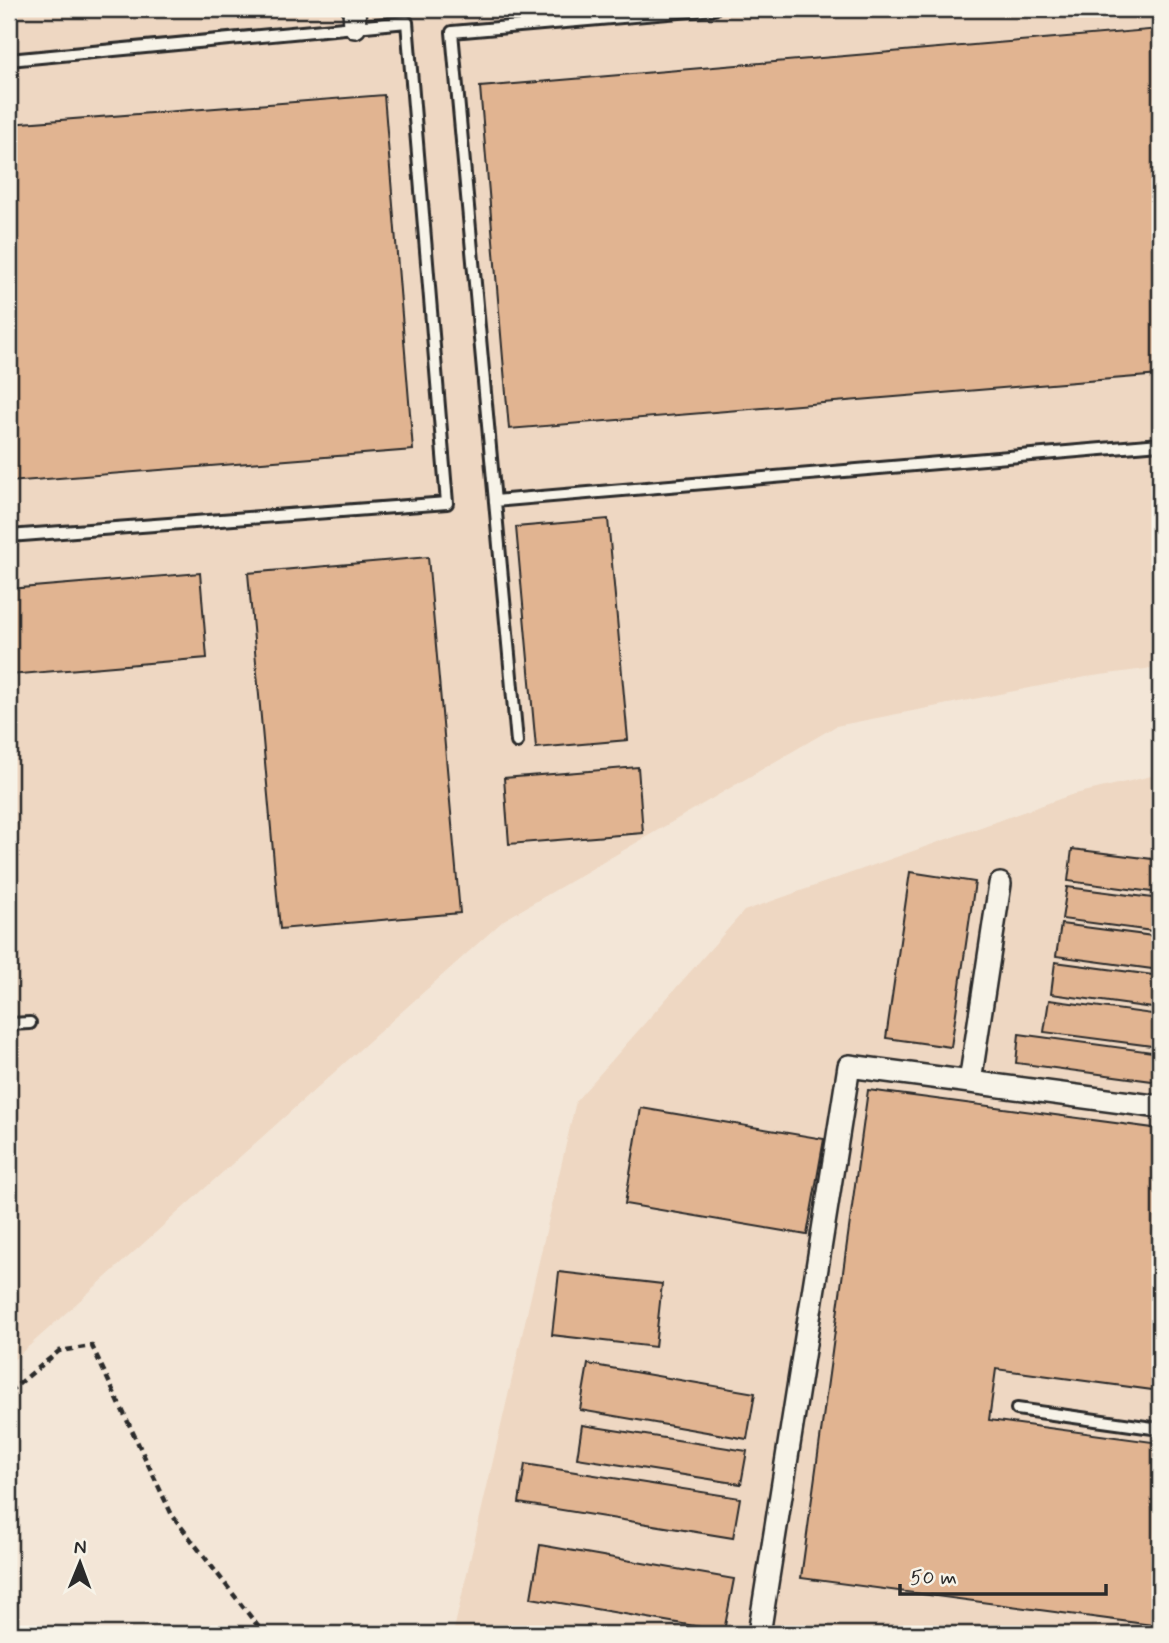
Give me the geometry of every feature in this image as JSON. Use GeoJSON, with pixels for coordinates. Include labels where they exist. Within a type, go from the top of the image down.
{"type":"FeatureCollection","features":[{"type":"Feature","properties":{"kind":"street"},"geometry":{"type":"LineString","coordinates":[[970,1082],[1000,884]]}},
{"type":"Feature","properties":{"kind":"street"},"geometry":{"type":"LineString","coordinates":[[759,1634],[849,1066],[1160,1107]]}},
{"type":"Feature","properties":{"kind":"lane"},"geometry":{"type":"LineString","coordinates":[[517,742],[453,32],[714,9]]}},
{"type":"Feature","properties":{"kind":"lane"},"geometry":{"type":"LineString","coordinates":[[9,60],[354,18],[407,22],[447,503],[9,536]]}},
{"type":"Feature","properties":{"kind":"lane"},"geometry":{"type":"LineString","coordinates":[[495,501],[1160,444]]}},
{"type":"Feature","properties":{"kind":"lane"},"geometry":{"type":"LineString","coordinates":[[9,1024],[30,1023]]}},
{"type":"Feature","properties":{"kind":"lane"},"geometry":{"type":"LineString","coordinates":[[1017,1409],[1160,1429]]}},
{"type":"Feature","properties":{"kind":"path"},"geometry":{"type":"LineString","coordinates":[[9,1392],[59,1351],[92,1346],[115,1400],[172,1515],[264,1634]]}},
{"type":"Feature","properties":{"kind":"shaded area"},"geometry":{"type":"Polygon","coordinates":[[[9,9],[1160,9],[1160,667],[1086,677],[836,726],[504,920],[9,1364],[9,9]]]}},
{"type":"Feature","properties":{"kind":"shaded area"},"geometry":{"type":"Polygon","coordinates":[[[1160,774],[1160,1634],[453,1634],[576,1101],[744,911],[1071,795],[1160,774]]]}},
{"type":"Feature","properties":{"kind":"building"},"geometry":{"type":"Polygon","coordinates":[[[1160,29],[1160,375],[509,429],[480,87],[1160,29]]]}},
{"type":"Feature","properties":{"kind":"building"},"geometry":{"type":"Polygon","coordinates":[[[384,95],[413,450],[9,482],[9,124],[384,95]]]}},
{"type":"Feature","properties":{"kind":"building"},"geometry":{"type":"Polygon","coordinates":[[[608,519],[628,740],[536,748],[516,527],[608,519]]]}},
{"type":"Feature","properties":{"kind":"building"},"geometry":{"type":"Polygon","coordinates":[[[428,557],[460,913],[280,929],[248,573],[428,557]]]}},
{"type":"Feature","properties":{"kind":"building"},"geometry":{"type":"Polygon","coordinates":[[[200,573],[207,658],[9,675],[9,589],[200,573]]]}},
{"type":"Feature","properties":{"kind":"building"},"geometry":{"type":"Polygon","coordinates":[[[638,767],[643,833],[509,844],[504,778],[638,767]]]}},
{"type":"Feature","properties":{"kind":"building"},"geometry":{"type":"Polygon","coordinates":[[[1072,849],[1160,860],[1160,893],[1068,881],[1072,849]]]}},
{"type":"Feature","properties":{"kind":"building"},"geometry":{"type":"Polygon","coordinates":[[[910,872],[975,882],[951,1047],[886,1038],[910,872]]]}},
{"type":"Feature","properties":{"kind":"building"},"geometry":{"type":"Polygon","coordinates":[[[1067,887],[1160,899],[1160,932],[1062,919],[1067,887]]]}},
{"type":"Feature","properties":{"kind":"building"},"geometry":{"type":"Polygon","coordinates":[[[1061,924],[1160,937],[1160,970],[1056,956],[1061,924]]]}},
{"type":"Feature","properties":{"kind":"building"},"geometry":{"type":"Polygon","coordinates":[[[1055,962],[1160,976],[1160,1009],[1051,994],[1055,962]]]}},
{"type":"Feature","properties":{"kind":"building"},"geometry":{"type":"Polygon","coordinates":[[[1049,1000],[1160,1015],[1160,1047],[1044,1032],[1049,1000]]]}},
{"type":"Feature","properties":{"kind":"building"},"geometry":{"type":"Polygon","coordinates":[[[1019,1034],[1160,1053],[1160,1082],[1016,1063],[1019,1034]]]}},
{"type":"Feature","properties":{"kind":"building"},"geometry":{"type":"Polygon","coordinates":[[[868,1090],[1160,1129],[1160,1391],[996,1369],[989,1420],[1160,1443],[1160,1626],[801,1578],[868,1090]]]}},
{"type":"Feature","properties":{"kind":"building"},"geometry":{"type":"Polygon","coordinates":[[[641,1108],[824,1139],[807,1235],[625,1204],[641,1108]]]}},
{"type":"Feature","properties":{"kind":"building"},"geometry":{"type":"Polygon","coordinates":[[[559,1272],[662,1284],[655,1347],[552,1335],[559,1272]]]}},
{"type":"Feature","properties":{"kind":"building"},"geometry":{"type":"Polygon","coordinates":[[[588,1364],[755,1393],[747,1439],[580,1410],[588,1364]]]}},
{"type":"Feature","properties":{"kind":"building"},"geometry":{"type":"Polygon","coordinates":[[[582,1425],[747,1451],[741,1484],[577,1458],[582,1425]]]}},
{"type":"Feature","properties":{"kind":"building"},"geometry":{"type":"Polygon","coordinates":[[[525,1464],[740,1498],[733,1538],[519,1503],[525,1464]]]}},
{"type":"Feature","properties":{"kind":"building"},"geometry":{"type":"Polygon","coordinates":[[[540,1545],[734,1579],[724,1631],[531,1598],[540,1545]]]}}]}
